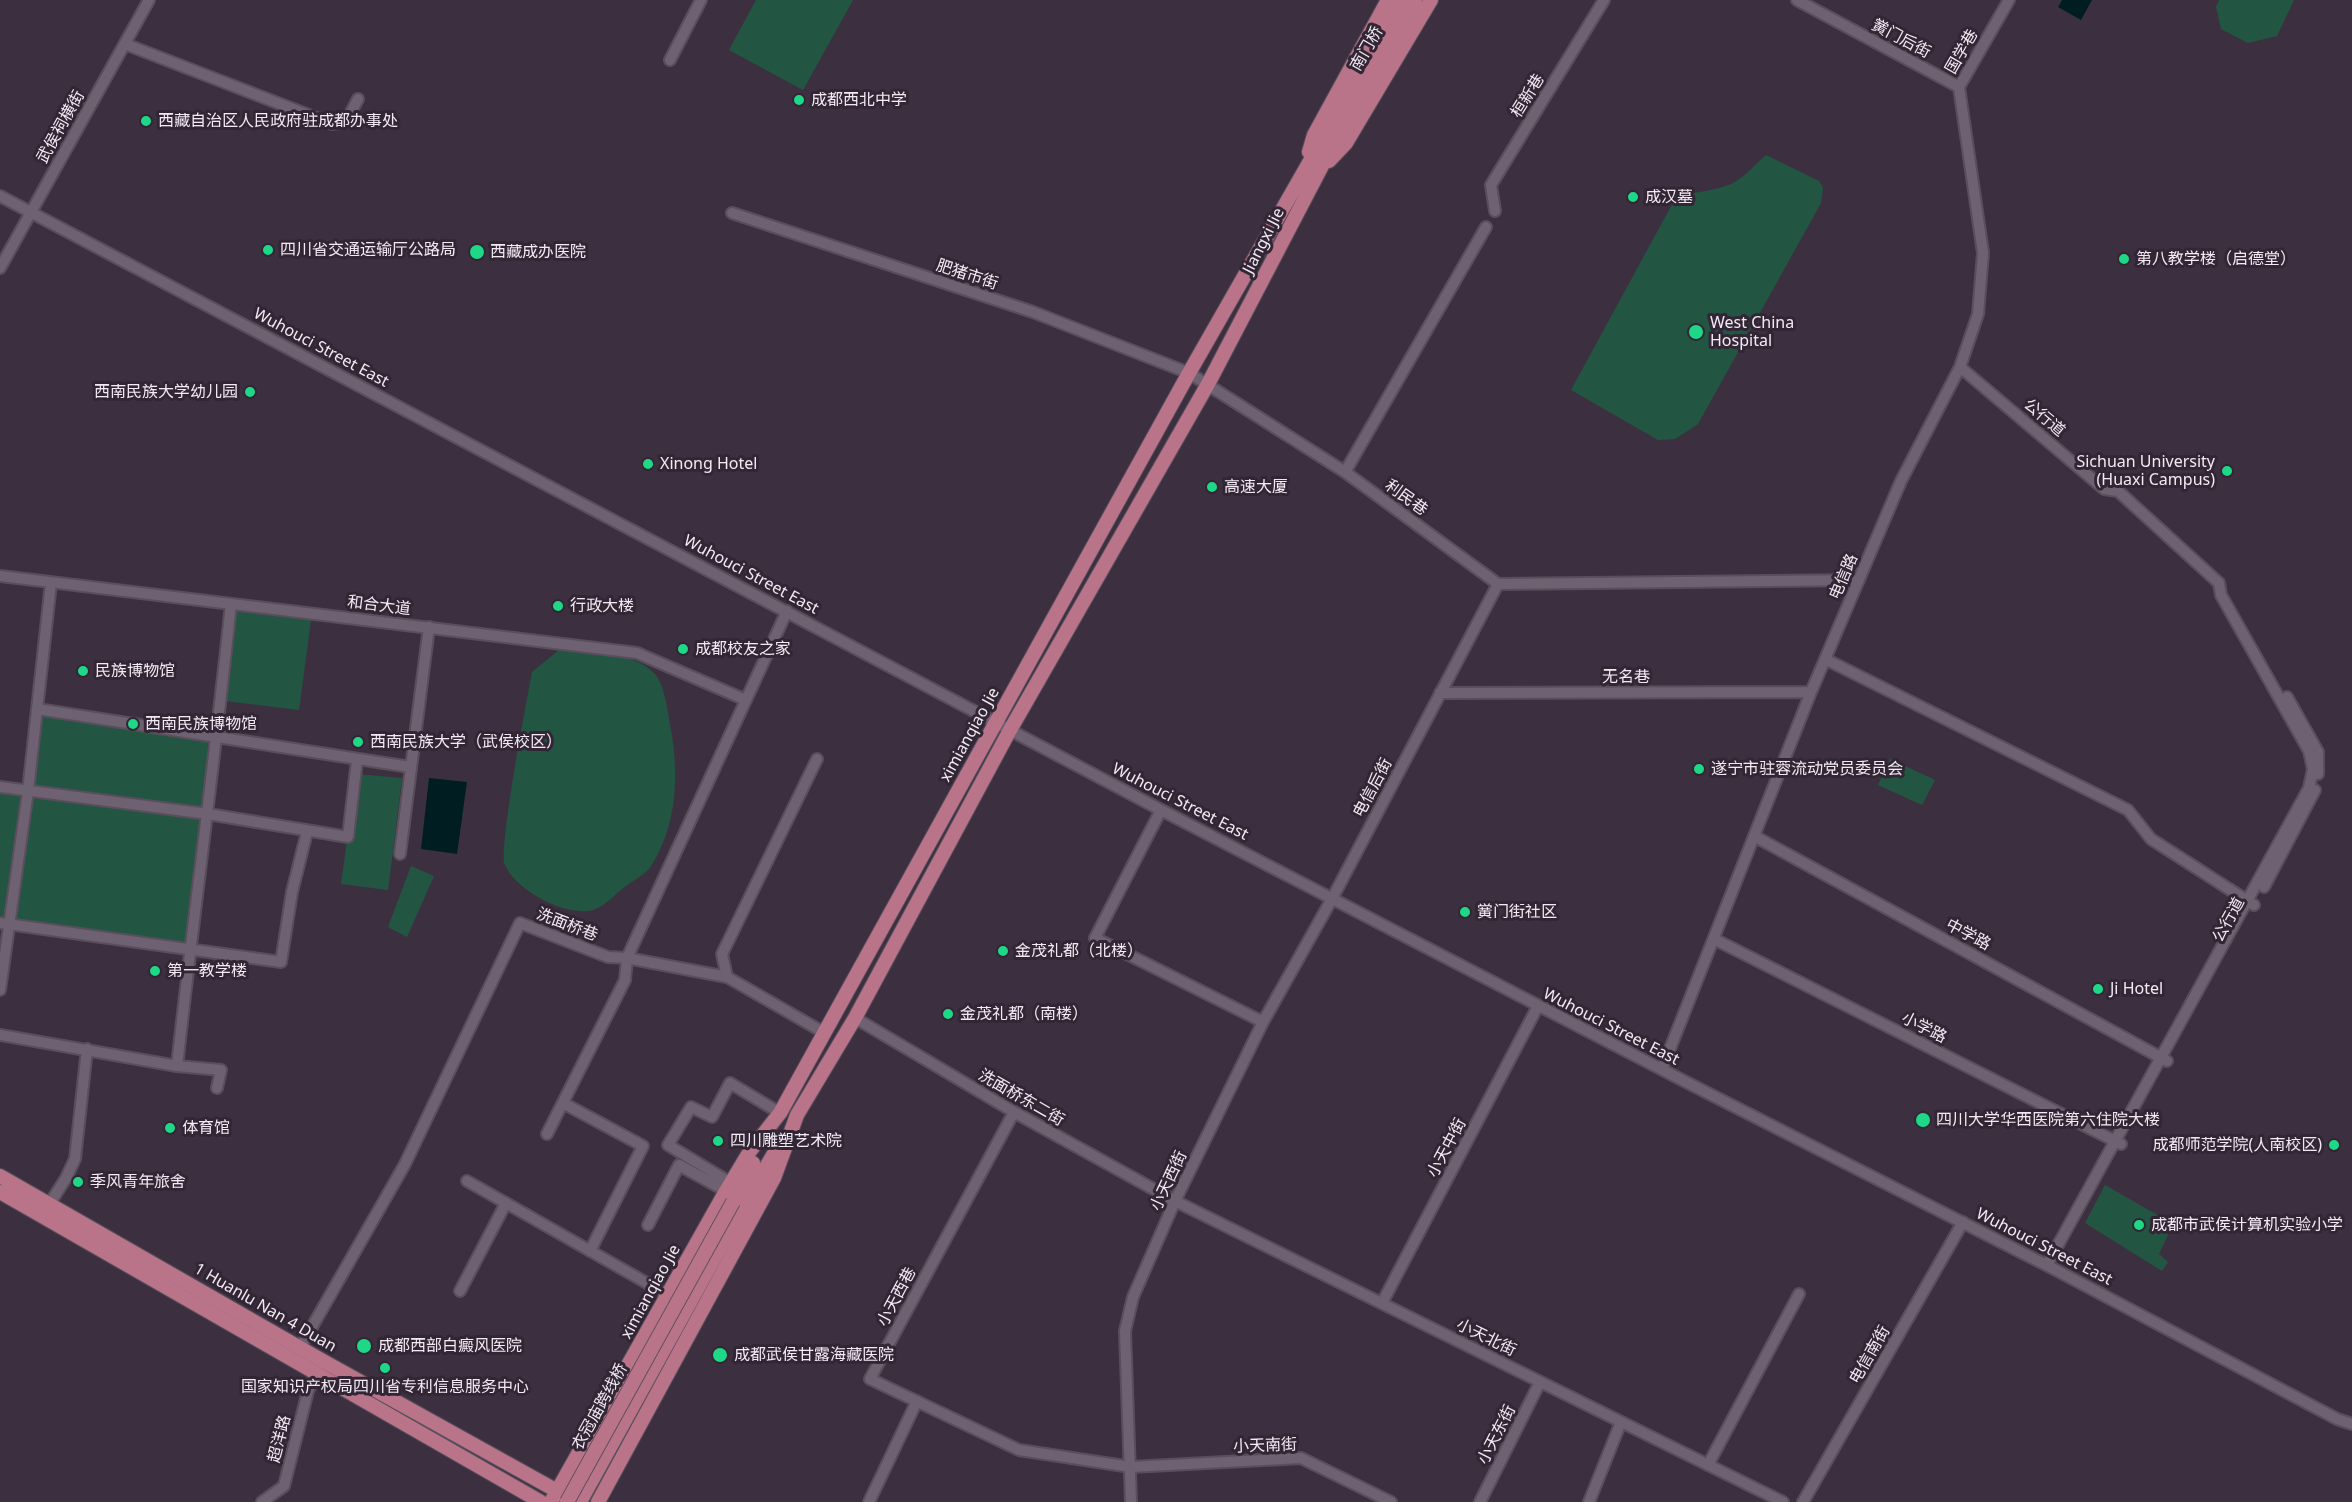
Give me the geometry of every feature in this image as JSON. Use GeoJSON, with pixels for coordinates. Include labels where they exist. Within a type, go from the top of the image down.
{"type":"FeatureCollection","features":[{"type":"Feature","properties":{"kind":"main road"},"geometry":{"type":"LineString","coordinates":[[1310,172],[1314,135],[1388,0]]}},
{"type":"Feature","properties":{"kind":"main road","name":"南门桥"},"geometry":{"type":"LineString","coordinates":[[1344,113],[1402,0]]}},
{"type":"Feature","properties":{"kind":"main road","name":"南门桥"},"geometry":{"type":"LineString","coordinates":[[1344,113],[1415,0]]}},
{"type":"Feature","properties":{"kind":"main road"},"geometry":{"type":"LineString","coordinates":[[1310,172],[1346,143],[1431,0]]}},
{"type":"Feature","properties":{"kind":"main road","name":"Jiangxi Jie"},"geometry":{"type":"LineString","coordinates":[[1190,373],[1344,113]]}},
{"type":"Feature","properties":{"kind":"main road","name":"Jiangxi Jie"},"geometry":{"type":"LineString","coordinates":[[1208,384],[1310,172]]}},
{"type":"Feature","properties":{"kind":"main road","name":"ximianqiao Jie"},"geometry":{"type":"LineString","coordinates":[[558,1498],[668,1295],[733,1196],[780,1113],[1190,373]]}},
{"type":"Feature","properties":{"kind":"main road","name":"ximianqiao Jie"},"geometry":{"type":"LineString","coordinates":[[733,1196],[797,1115],[855,1018],[1010,730],[1208,384]]}},
{"type":"Feature","properties":{"kind":"main road","name":"ximianqiao Jie"},"geometry":{"type":"LineString","coordinates":[[598,1502],[774,1178],[797,1115]]}},
{"type":"Feature","properties":{"kind":"main road","name":"1 Huanlu Nan 4 Duan"},"geometry":{"type":"LineString","coordinates":[[0,1176],[558,1498],[578,1502]]}},
{"type":"Feature","properties":{"kind":"main road","name":"1 Huanlu Nan 4 Duan"},"geometry":{"type":"LineString","coordinates":[[0,1192],[541,1502]]}},
{"type":"Feature","properties":{"kind":"main road","name":"衣冠庙跨线桥"},"geometry":{"type":"LineString","coordinates":[[558,1498],[733,1196]]}},
{"type":"Feature","properties":{"kind":"main road","name":"衣冠庙跨线桥"},"geometry":{"type":"LineString","coordinates":[[578,1502],[733,1196]]}},
{"type":"Feature","properties":{"kind":"street","name":"武侯祠横街"},"geometry":{"type":"LineString","coordinates":[[0,268],[149,0]]}},
{"type":"Feature","properties":{"kind":"street"},"geometry":{"type":"LineString","coordinates":[[670,60],[701,0]]}},
{"type":"Feature","properties":{"kind":"street","name":"桓新巷"},"geometry":{"type":"LineString","coordinates":[[1495,211],[1491,185],[1603,0]]}},
{"type":"Feature","properties":{"kind":"street","name":"黉门后街"},"geometry":{"type":"LineString","coordinates":[[1797,0],[1959,87]]}},
{"type":"Feature","properties":{"kind":"street","name":"国学巷"},"geometry":{"type":"LineString","coordinates":[[1959,87],[2009,0]]}},
{"type":"Feature","properties":{"kind":"street"},"geometry":{"type":"LineString","coordinates":[[125,44],[332,124],[346,122],[358,99]]}},
{"type":"Feature","properties":{"kind":"street","name":"电信路"},"geometry":{"type":"LineString","coordinates":[[1662,1069],[1825,658],[1901,481],[1960,367],[1978,314],[1983,253],[1959,87]]}},
{"type":"Feature","properties":{"kind":"street","name":"Wuhouci Street East"},"geometry":{"type":"LineString","coordinates":[[0,196],[997,721],[1161,810],[1333,897],[1538,1006],[2050,1266],[2326,1413],[2352,1424]]}},
{"type":"Feature","properties":{"kind":"street","name":"肥猪市街"},"geometry":{"type":"LineString","coordinates":[[732,213],[1034,312],[1190,373]]}},
{"type":"Feature","properties":{"kind":"street"},"geometry":{"type":"LineString","coordinates":[[1345,472],[1486,227]]}},
{"type":"Feature","properties":{"kind":"street","name":"公行道"},"geometry":{"type":"LineString","coordinates":[[1960,367],[2104,489],[2118,491],[2219,583],[2318,752],[2317,785],[2309,804],[2251,903],[2050,1266]]}},
{"type":"Feature","properties":{"kind":"street","name":"利民巷"},"geometry":{"type":"LineString","coordinates":[[1190,373],[1345,472],[1498,584]]}},
{"type":"Feature","properties":{"kind":"street","name":"和合大道"},"geometry":{"type":"LineString","coordinates":[[0,576],[637,653],[746,700]]}},
{"type":"Feature","properties":{"kind":"street"},"geometry":{"type":"LineString","coordinates":[[1440,693],[1498,584],[1859,580]]}},
{"type":"Feature","properties":{"kind":"street"},"geometry":{"type":"LineString","coordinates":[[0,990],[5,924],[28,791],[51,582]]}},
{"type":"Feature","properties":{"kind":"street"},"geometry":{"type":"LineString","coordinates":[[177,1066],[231,604]]}},
{"type":"Feature","properties":{"kind":"street"},"geometry":{"type":"LineString","coordinates":[[547,1134],[625,980],[627,958],[787,611]]}},
{"type":"Feature","properties":{"kind":"street"},"geometry":{"type":"LineString","coordinates":[[400,854],[429,627]]}},
{"type":"Feature","properties":{"kind":"street"},"geometry":{"type":"LineString","coordinates":[[1825,658],[2128,810],[2151,839],[2251,903]]}},
{"type":"Feature","properties":{"kind":"street","name":"无名巷"},"geometry":{"type":"LineString","coordinates":[[1440,693],[1811,692]]}},
{"type":"Feature","properties":{"kind":"street","name":"电信后街"},"geometry":{"type":"LineString","coordinates":[[1333,897],[1440,693]]}},
{"type":"Feature","properties":{"kind":"street"},"geometry":{"type":"LineString","coordinates":[[37,709],[410,767]]}},
{"type":"Feature","properties":{"kind":"street"},"geometry":{"type":"LineString","coordinates":[[727,977],[723,954],[817,759]]}},
{"type":"Feature","properties":{"kind":"street"},"geometry":{"type":"LineString","coordinates":[[0,787],[208,814],[348,837],[357,760]]}},
{"type":"Feature","properties":{"kind":"street"},"geometry":{"type":"LineString","coordinates":[[1161,810],[1095,938],[1263,1022]]}},
{"type":"Feature","properties":{"kind":"street"},"geometry":{"type":"LineString","coordinates":[[5,924],[281,962],[292,892],[307,832]]}},
{"type":"Feature","properties":{"kind":"street","name":"中学路"},"geometry":{"type":"LineString","coordinates":[[1754,836],[2164,1059]]}},
{"type":"Feature","properties":{"kind":"street","name":"小天西街"},"geometry":{"type":"LineString","coordinates":[[1131,1502],[1125,1331],[1127,1313],[1175,1201],[1263,1022],[1333,897]]}},
{"type":"Feature","properties":{"kind":"street","name":"洗面桥巷"},"geometry":{"type":"LineString","coordinates":[[300,1348],[405,1164],[520,923],[608,957],[627,958]]}},
{"type":"Feature","properties":{"kind":"street","name":"小学路"},"geometry":{"type":"LineString","coordinates":[[1714,939],[2119,1142]]}},
{"type":"Feature","properties":{"kind":"street"},"geometry":{"type":"LineString","coordinates":[[627,958],[727,977],[823,1032]]}},
{"type":"Feature","properties":{"kind":"street","name":"小天中街"},"geometry":{"type":"LineString","coordinates":[[1382,1304],[1538,1006]]}},
{"type":"Feature","properties":{"kind":"street","name":"洗面桥东二街"},"geometry":{"type":"LineString","coordinates":[[855,1018],[1014,1112],[1175,1201]]}},
{"type":"Feature","properties":{"kind":"street"},"geometry":{"type":"LineString","coordinates":[[0,1035],[177,1066],[221,1070],[217,1088]]}},
{"type":"Feature","properties":{"kind":"street"},"geometry":{"type":"LineString","coordinates":[[50,1203],[75,1159],[87,1049]]}},
{"type":"Feature","properties":{"kind":"street"},"geometry":{"type":"LineString","coordinates":[[733,1196],[668,1145],[691,1107],[712,1117],[730,1083],[780,1113]]}},
{"type":"Feature","properties":{"kind":"street"},"geometry":{"type":"LineString","coordinates":[[563,1103],[643,1146],[590,1251]]}},
{"type":"Feature","properties":{"kind":"street","name":"小天西巷"},"geometry":{"type":"LineString","coordinates":[[1014,1112],[870,1379],[1019,1450],[1131,1467]]}},
{"type":"Feature","properties":{"kind":"street"},"geometry":{"type":"LineString","coordinates":[[648,1225],[679,1165],[733,1196]]}},
{"type":"Feature","properties":{"kind":"street"},"geometry":{"type":"LineString","coordinates":[[466,1181],[668,1295]]}},
{"type":"Feature","properties":{"kind":"street","name":"小天北街"},"geometry":{"type":"LineString","coordinates":[[1175,1201],[1783,1502]]}},
{"type":"Feature","properties":{"kind":"street"},"geometry":{"type":"LineString","coordinates":[[460,1291],[506,1203]]}},
{"type":"Feature","properties":{"kind":"street","name":"电信南街"},"geometry":{"type":"LineString","coordinates":[[1803,1502],[1963,1222]]}},
{"type":"Feature","properties":{"kind":"street"},"geometry":{"type":"LineString","coordinates":[[1708,1465],[1799,1294]]}},
{"type":"Feature","properties":{"kind":"street","name":"超洋路"},"geometry":{"type":"LineString","coordinates":[[262,1502],[284,1486],[308,1391],[315,1374]]}},
{"type":"Feature","properties":{"kind":"street","name":"小天东街"},"geometry":{"type":"LineString","coordinates":[[1480,1502],[1540,1382]]}},
{"type":"Feature","properties":{"kind":"street"},"geometry":{"type":"LineString","coordinates":[[869,1502],[917,1401]]}},
{"type":"Feature","properties":{"kind":"street"},"geometry":{"type":"LineString","coordinates":[[1589,1502],[1621,1422]]}},
{"type":"Feature","properties":{"kind":"street","name":"小天南街"},"geometry":{"type":"LineString","coordinates":[[1131,1467],[1302,1458],[1391,1502]]}},
{"type":"Feature","properties":{"kind":"green space"},"geometry":{"type":"Polygon","coordinates":[[[756,0],[853,0],[803,90],[729,50],[756,0]]]}},
{"type":"Feature","properties":{"kind":"green space"},"geometry":{"type":"Polygon","coordinates":[[[2219,0],[2294,0],[2277,36],[2248,43],[2221,29],[2216,7],[2219,0]]]}},
{"type":"Feature","properties":{"kind":"green space"},"geometry":{"type":"Polygon","coordinates":[[[1766,155],[1819,181],[1823,188],[1821,203],[1698,424],[1675,439],[1658,440],[1571,390],[1675,199],[1731,184],[1766,155]]]}},
{"type":"Feature","properties":{"kind":"green space"},"geometry":{"type":"Polygon","coordinates":[[[237,610],[311,620],[299,710],[225,701],[237,610]]]}},
{"type":"Feature","properties":{"kind":"green space"},"geometry":{"type":"Polygon","coordinates":[[[559,650],[622,656],[634,660],[654,673],[661,684],[674,747],[674,800],[660,850],[649,869],[602,906],[587,911],[560,907],[546,901],[520,885],[505,865],[509,804],[532,672],[559,650]]]}},
{"type":"Feature","properties":{"kind":"green space"},"geometry":{"type":"Polygon","coordinates":[[[37,709],[217,738],[189,950],[0,923],[0,787],[28,791],[37,709]]]}},
{"type":"Feature","properties":{"kind":"green space"},"geometry":{"type":"Polygon","coordinates":[[[1890,759],[1935,780],[1922,805],[1878,785],[1890,759]]]}},
{"type":"Feature","properties":{"kind":"green space"},"geometry":{"type":"Polygon","coordinates":[[[356,774],[402,778],[388,890],[341,884],[356,774]]]}},
{"type":"Feature","properties":{"kind":"green space"},"geometry":{"type":"Polygon","coordinates":[[[411,866],[434,876],[407,937],[388,927],[411,866]]]}},
{"type":"Feature","properties":{"kind":"green space"},"geometry":{"type":"Polygon","coordinates":[[[2105,1185],[2173,1224],[2159,1254],[2168,1262],[2162,1271],[2085,1223],[2105,1185]]]}},
{"type":"Feature","properties":{"kind":"shaded area"},"geometry":{"type":"Polygon","coordinates":[[[2062,0],[2092,0],[2081,20],[2058,7],[2062,0]]]}},
{"type":"Feature","properties":{"kind":"shaded area"},"geometry":{"type":"Polygon","coordinates":[[[429,778],[467,782],[457,854],[421,849],[429,778]]]}},
{"type":"Feature","properties":{"kind":"place","name":"成都西北中学"},"geometry":{"type":"Point","coordinates":[799,100]}},
{"type":"Feature","properties":{"kind":"place","name":"西藏自治区人民政府驻成都办事处"},"geometry":{"type":"Point","coordinates":[146,121]}},
{"type":"Feature","properties":{"kind":"place","name":"成汉墓"},"geometry":{"type":"Point","coordinates":[1633,197]}},
{"type":"Feature","properties":{"kind":"place","name":"四川省交通运输厅公路局"},"geometry":{"type":"Point","coordinates":[268,250]}},
{"type":"Feature","properties":{"kind":"place","name":"西藏成办医院"},"geometry":{"type":"Point","coordinates":[477,252]}},
{"type":"Feature","properties":{"kind":"place","name":"第八教学楼（启德堂）"},"geometry":{"type":"Point","coordinates":[2124,259]}},
{"type":"Feature","properties":{"kind":"place","name":"West China Hospital"},"geometry":{"type":"Point","coordinates":[1696,332]}},
{"type":"Feature","properties":{"kind":"place","name":"西南民族大学幼儿园"},"geometry":{"type":"Point","coordinates":[250,392]}},
{"type":"Feature","properties":{"kind":"place","name":"Xinong Hotel"},"geometry":{"type":"Point","coordinates":[648,464]}},
{"type":"Feature","properties":{"kind":"place","name":"Sichuan University (Huaxi Campus)"},"geometry":{"type":"Point","coordinates":[2227,471]}},
{"type":"Feature","properties":{"kind":"place","name":"高速大厦"},"geometry":{"type":"Point","coordinates":[1212,487]}},
{"type":"Feature","properties":{"kind":"place","name":"行政大楼"},"geometry":{"type":"Point","coordinates":[558,606]}},
{"type":"Feature","properties":{"kind":"place","name":"成都校友之家"},"geometry":{"type":"Point","coordinates":[683,649]}},
{"type":"Feature","properties":{"kind":"place","name":"民族博物馆"},"geometry":{"type":"Point","coordinates":[83,671]}},
{"type":"Feature","properties":{"kind":"place","name":"西南民族博物馆"},"geometry":{"type":"Point","coordinates":[133,724]}},
{"type":"Feature","properties":{"kind":"place","name":"西南民族大学（武侯校区）"},"geometry":{"type":"Point","coordinates":[358,742]}},
{"type":"Feature","properties":{"kind":"place","name":"遂宁市驻蓉流动党员委员会"},"geometry":{"type":"Point","coordinates":[1699,769]}},
{"type":"Feature","properties":{"kind":"place","name":"黉门街社区"},"geometry":{"type":"Point","coordinates":[1465,912]}},
{"type":"Feature","properties":{"kind":"place","name":"金茂礼都（北楼）"},"geometry":{"type":"Point","coordinates":[1003,951]}},
{"type":"Feature","properties":{"kind":"place","name":"第一教学楼"},"geometry":{"type":"Point","coordinates":[155,971]}},
{"type":"Feature","properties":{"kind":"place","name":"Ji Hotel"},"geometry":{"type":"Point","coordinates":[2098,989]}},
{"type":"Feature","properties":{"kind":"place","name":"金茂礼都（南楼）"},"geometry":{"type":"Point","coordinates":[948,1014]}},
{"type":"Feature","properties":{"kind":"place","name":"四川大学华西医院第六住院大楼"},"geometry":{"type":"Point","coordinates":[1923,1120]}},
{"type":"Feature","properties":{"kind":"place","name":"体育馆"},"geometry":{"type":"Point","coordinates":[170,1128]}},
{"type":"Feature","properties":{"kind":"place","name":"四川雕塑艺术院"},"geometry":{"type":"Point","coordinates":[718,1141]}},
{"type":"Feature","properties":{"kind":"place","name":"成都师范学院(人南校区)"},"geometry":{"type":"Point","coordinates":[2334,1145]}},
{"type":"Feature","properties":{"kind":"place","name":"季风青年旅舍"},"geometry":{"type":"Point","coordinates":[78,1182]}},
{"type":"Feature","properties":{"kind":"place","name":"成都市武侯计算机实验小学"},"geometry":{"type":"Point","coordinates":[2139,1225]}},
{"type":"Feature","properties":{"kind":"place","name":"成都西部白癜风医院"},"geometry":{"type":"Point","coordinates":[364,1346]}},
{"type":"Feature","properties":{"kind":"place","name":"成都武侯甘露海藏医院"},"geometry":{"type":"Point","coordinates":[720,1355]}},
{"type":"Feature","properties":{"kind":"place","name":"国家知识产权局四川省专利信息服务中心"},"geometry":{"type":"Point","coordinates":[385,1368]}}]}
